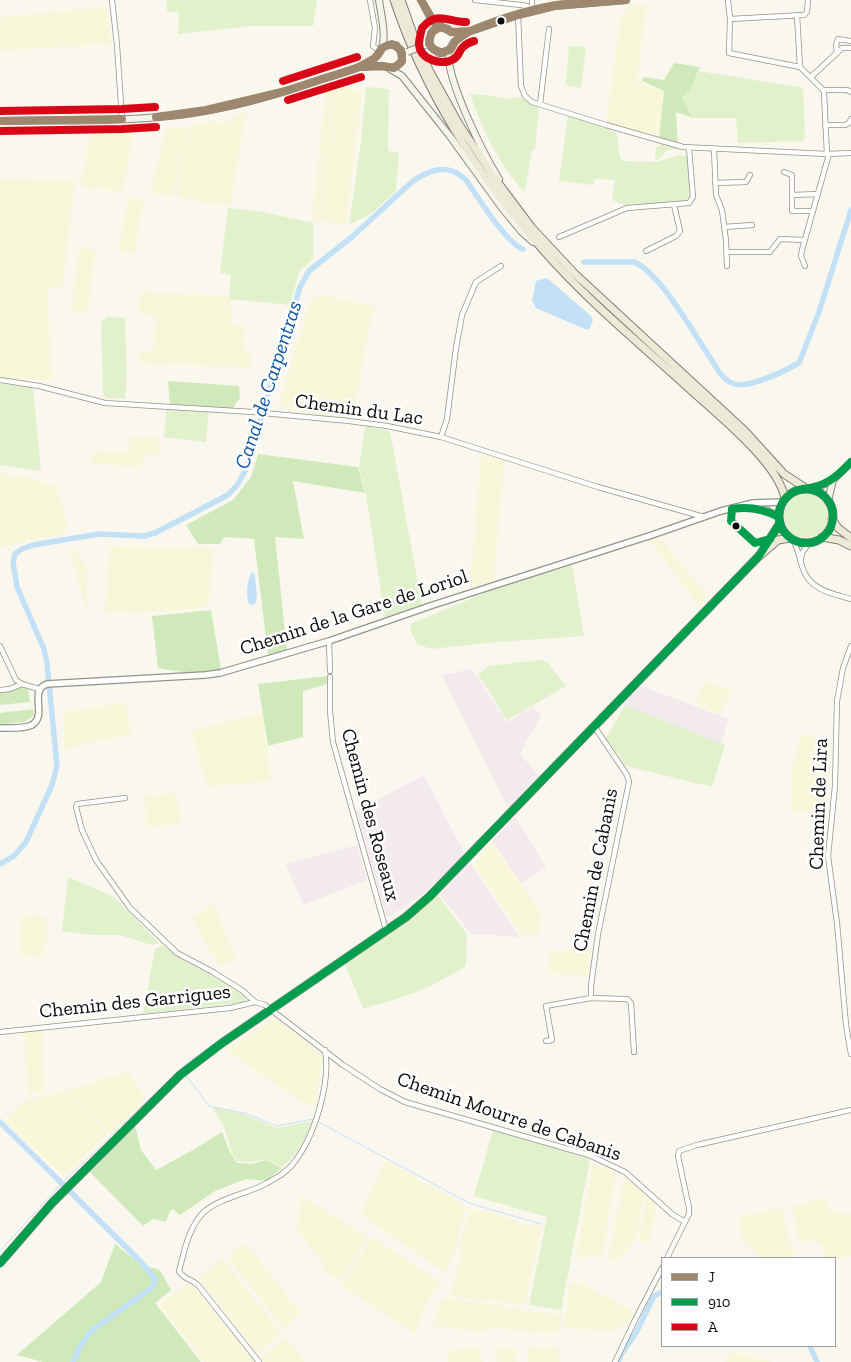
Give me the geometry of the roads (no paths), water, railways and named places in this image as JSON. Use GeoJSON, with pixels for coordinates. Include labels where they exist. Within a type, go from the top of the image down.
{"type":"FeatureCollection","features":[{"type":"Feature","properties":{"kind":"main road"},"geometry":{"type":"LineString","coordinates":[[379,0],[383,33],[380,63],[402,76],[449,135],[521,232],[544,251]]}},
{"type":"Feature","properties":{"kind":"main road"},"geometry":{"type":"LineString","coordinates":[[394,0],[412,49],[452,126],[494,189],[544,251],[578,286],[748,444],[774,474],[782,490],[784,500],[779,520],[758,557]]}},
{"type":"Feature","properties":{"kind":"main road"},"geometry":{"type":"LineString","coordinates":[[0,1263],[47,1209],[180,1075],[271,1009],[406,917],[430,896],[758,557],[778,540],[792,539],[809,543],[822,537],[829,529],[832,513],[824,496],[784,474],[744,431],[574,273],[516,208],[460,126],[430,72],[413,34],[401,0]]}},
{"type":"Feature","properties":{"kind":"main road"},"geometry":{"type":"LineString","coordinates":[[421,0],[431,18],[440,27],[451,32],[468,32]]}},
{"type":"Feature","properties":{"kind":"main road"},"geometry":{"type":"LineString","coordinates":[[516,208],[485,156],[478,140],[448,65],[449,50],[454,42],[468,32],[532,11],[564,4],[626,0]]}},
{"type":"Feature","properties":{"kind":"main road"},"geometry":{"type":"LineString","coordinates":[[427,45],[431,33],[440,27]]}},
{"type":"Feature","properties":{"kind":"main road"},"geometry":{"type":"LineString","coordinates":[[451,32],[454,42]]}},
{"type":"Feature","properties":{"kind":"main road"},"geometry":{"type":"LineString","coordinates":[[358,68],[389,44],[396,46],[404,52]]}},
{"type":"Feature","properties":{"kind":"main road"},"geometry":{"type":"LineString","coordinates":[[404,52],[427,45]]}},
{"type":"Feature","properties":{"kind":"main road"},"geometry":{"type":"LineString","coordinates":[[427,45],[436,52],[443,53],[449,50]]}},
{"type":"Feature","properties":{"kind":"main road"},"geometry":{"type":"LineString","coordinates":[[0,121],[122,119],[180,115],[225,107],[294,89],[358,68],[387,68],[400,64],[404,52]]}},
{"type":"Feature","properties":{"kind":"main road"},"geometry":{"type":"LineString","coordinates":[[784,500],[792,492],[833,480],[851,462]]}},
{"type":"Feature","properties":{"kind":"main road"},"geometry":{"type":"LineString","coordinates":[[828,501],[833,480]]}},
{"type":"Feature","properties":{"kind":"main road"},"geometry":{"type":"LineString","coordinates":[[832,519],[838,528],[851,538]]}},
{"type":"Feature","properties":{"kind":"main road"},"geometry":{"type":"LineString","coordinates":[[779,520],[786,534],[792,539]]}},
{"type":"Feature","properties":{"kind":"main road"},"geometry":{"type":"LineString","coordinates":[[822,537],[839,540],[851,546]]}},
{"type":"Feature","properties":{"kind":"street"},"geometry":{"type":"LineString","coordinates":[[112,0],[122,119]]}},
{"type":"Feature","properties":{"kind":"street"},"geometry":{"type":"LineString","coordinates":[[370,0],[375,28],[373,46],[380,51]]}},
{"type":"Feature","properties":{"kind":"street"},"geometry":{"type":"LineString","coordinates":[[475,0],[528,6],[532,11]]}},
{"type":"Feature","properties":{"kind":"street"},"geometry":{"type":"LineString","coordinates":[[532,0],[532,11]]}},
{"type":"Feature","properties":{"kind":"street"},"geometry":{"type":"LineString","coordinates":[[728,0],[730,19],[729,53],[800,67],[823,90],[828,154],[804,240],[801,256],[805,266]]}},
{"type":"Feature","properties":{"kind":"street"},"geometry":{"type":"LineString","coordinates":[[730,19],[804,15],[808,12],[808,0]]}},
{"type":"Feature","properties":{"kind":"street"},"geometry":{"type":"LineString","coordinates":[[518,15],[521,86],[525,96],[532,102],[689,148],[828,154],[851,153]]}},
{"type":"Feature","properties":{"kind":"street"},"geometry":{"type":"LineString","coordinates":[[797,15],[800,67]]}},
{"type":"Feature","properties":{"kind":"street"},"geometry":{"type":"LineString","coordinates":[[540,104],[549,29]]}},
{"type":"Feature","properties":{"kind":"street"},"geometry":{"type":"LineString","coordinates":[[837,53],[836,41],[838,39],[851,41]]}},
{"type":"Feature","properties":{"kind":"street"},"geometry":{"type":"LineString","coordinates":[[811,77],[842,48],[851,48]]}},
{"type":"Feature","properties":{"kind":"street"},"geometry":{"type":"LineString","coordinates":[[823,90],[847,90],[851,92]]}},
{"type":"Feature","properties":{"kind":"street"},"geometry":{"type":"LineString","coordinates":[[825,124],[845,125],[849,124],[851,119]]}},
{"type":"Feature","properties":{"kind":"street"},"geometry":{"type":"LineString","coordinates":[[559,237],[627,208],[690,203],[693,197],[689,148]]}},
{"type":"Feature","properties":{"kind":"street"},"geometry":{"type":"LineString","coordinates":[[714,149],[716,195],[722,210],[727,266]]}},
{"type":"Feature","properties":{"kind":"street"},"geometry":{"type":"LineString","coordinates":[[784,172],[792,175],[792,211],[813,211]]}},
{"type":"Feature","properties":{"kind":"street"},"geometry":{"type":"LineString","coordinates":[[715,183],[746,182],[750,175]]}},
{"type":"Feature","properties":{"kind":"street"},"geometry":{"type":"LineString","coordinates":[[792,195],[818,194]]}},
{"type":"Feature","properties":{"kind":"street"},"geometry":{"type":"LineString","coordinates":[[646,251],[676,236],[680,231],[674,205]]}},
{"type":"Feature","properties":{"kind":"street"},"geometry":{"type":"LineString","coordinates":[[724,227],[752,225]]}},
{"type":"Feature","properties":{"kind":"street"},"geometry":{"type":"LineString","coordinates":[[676,236],[682,242]]}},
{"type":"Feature","properties":{"kind":"street"},"geometry":{"type":"LineString","coordinates":[[727,252],[770,252],[780,239],[804,240]]}},
{"type":"Feature","properties":{"kind":"street"},"geometry":{"type":"LineString","coordinates":[[441,436],[448,418],[456,348],[462,315],[476,282],[501,266]]}},
{"type":"Feature","properties":{"kind":"street","name":"Chemin du Lac"},"geometry":{"type":"LineString","coordinates":[[0,380],[39,386],[105,403],[264,413],[387,426],[441,436],[598,487],[704,517]]}},
{"type":"Feature","properties":{"kind":"street","name":"Chemin de la Gare de Loriol"},"geometry":{"type":"LineString","coordinates":[[40,689],[49,683],[220,673],[329,641],[433,605],[704,517],[752,503],[773,504],[784,500]]}},
{"type":"Feature","properties":{"kind":"street","name":"Chemin de la Gare de Loriol"},"geometry":{"type":"LineString","coordinates":[[740,507],[766,510],[779,520]]}},
{"type":"Feature","properties":{"kind":"street"},"geometry":{"type":"LineString","coordinates":[[792,539],[805,574],[815,585],[851,599]]}},
{"type":"Feature","properties":{"kind":"street"},"geometry":{"type":"LineString","coordinates":[[801,560],[802,553],[809,543]]}},
{"type":"Feature","properties":{"kind":"street","name":"Chemin des Roseaux"},"geometry":{"type":"LineString","coordinates":[[329,641],[330,711],[333,742],[386,930]]}},
{"type":"Feature","properties":{"kind":"street"},"geometry":{"type":"LineString","coordinates":[[0,646],[12,673],[22,684],[40,689],[38,700],[39,716],[33,724],[0,728]]}},
{"type":"Feature","properties":{"kind":"street","name":"Chemin de Lira"},"geometry":{"type":"LineString","coordinates":[[851,646],[843,668],[838,701],[835,786],[828,856],[837,923],[845,1017],[851,1054]]}},
{"type":"Feature","properties":{"kind":"street"},"geometry":{"type":"LineString","coordinates":[[0,690],[10,689],[22,684]]}},
{"type":"Feature","properties":{"kind":"street","name":"Chemin de Cabanis"},"geometry":{"type":"LineString","coordinates":[[591,998],[598,934],[628,782],[627,775],[594,726]]}},
{"type":"Feature","properties":{"kind":"street"},"geometry":{"type":"LineString","coordinates":[[125,798],[76,804],[82,830],[96,860],[130,908],[177,953],[221,977],[255,1002]]}},
{"type":"Feature","properties":{"kind":"street"},"geometry":{"type":"LineString","coordinates":[[546,1041],[552,1040],[546,1006],[591,998],[627,1000],[630,1003],[634,1052]]}},
{"type":"Feature","properties":{"kind":"street","name":"Chemin des Garrigues"},"geometry":{"type":"LineString","coordinates":[[0,1032],[230,1008],[255,1002],[271,1009]]}},
{"type":"Feature","properties":{"kind":"street","name":"Chemin Mourre de Cabanis"},"geometry":{"type":"LineString","coordinates":[[271,1009],[343,1065],[404,1102],[589,1155],[620,1169],[684,1224]]}},
{"type":"Feature","properties":{"kind":"street"},"geometry":{"type":"LineString","coordinates":[[259,1362],[194,1280],[185,1278],[179,1271],[191,1232],[204,1211],[223,1201],[268,1183],[291,1166],[302,1150],[314,1126],[326,1080],[327,1061],[325,1050]]}},
{"type":"Feature","properties":{"kind":"street"},"geometry":{"type":"LineString","coordinates":[[668,1257],[689,1214],[678,1156],[679,1151],[851,1110]]}},
{"type":"Feature","properties":{"kind":"street"},"geometry":{"type":"LineString","coordinates":[[615,1362],[661,1270]]}},
{"type":"Feature","properties":{"kind":"water"},"geometry":{"type":"Polygon","coordinates":[[[547,278],[591,316],[593,320],[590,328],[587,330],[536,308],[532,300],[536,281],[547,278]]]}},
{"type":"Feature","properties":{"kind":"water"},"geometry":{"type":"Polygon","coordinates":[[[252,572],[255,575],[257,597],[255,604],[250,605],[247,588],[252,572]]]}},
{"type":"Feature","properties":{"kind":"waterway","name":"Canal de Carpentras"},"geometry":{"type":"LineString","coordinates":[[0,864],[14,856],[26,842],[52,785],[57,766],[47,663],[44,649],[17,587],[13,562],[15,554],[33,545],[99,534],[144,536],[155,533],[228,495],[238,484],[246,469],[300,287],[309,271],[353,236],[414,180],[427,173],[440,170],[453,171],[460,175],[466,180],[500,229],[516,245],[523,249]]}},
{"type":"Feature","properties":{"kind":"waterway","name":"Canal de Carpentras"},"geometry":{"type":"LineString","coordinates":[[584,262],[634,262],[644,268],[664,289],[722,376],[735,384],[750,384],[768,378],[799,363],[819,312],[851,210]]}},
{"type":"Feature","properties":{"kind":"waterway"},"geometry":{"type":"LineString","coordinates":[[0,1251],[65,1180],[189,1061],[264,1009]]}},
{"type":"Feature","properties":{"kind":"waterway"},"geometry":{"type":"LineString","coordinates":[[186,1075],[209,1106],[248,1114],[276,1126],[313,1119],[469,1203],[541,1224]]}},
{"type":"Feature","properties":{"kind":"waterway","name":"Canal de Carpentras"},"geometry":{"type":"LineString","coordinates":[[0,1122],[141,1262],[155,1279],[153,1287],[91,1331],[81,1345],[73,1362]]}},
{"type":"Feature","properties":{"kind":"waterway","name":"Canal de Carpentras"},"geometry":{"type":"LineString","coordinates":[[618,1362],[636,1333],[654,1296],[661,1292]]}},
{"type":"Feature","properties":{"kind":"waterway","name":"Canal de Carpentras"},"geometry":{"type":"LineString","coordinates":[[810,1347],[817,1362]]}}]}
